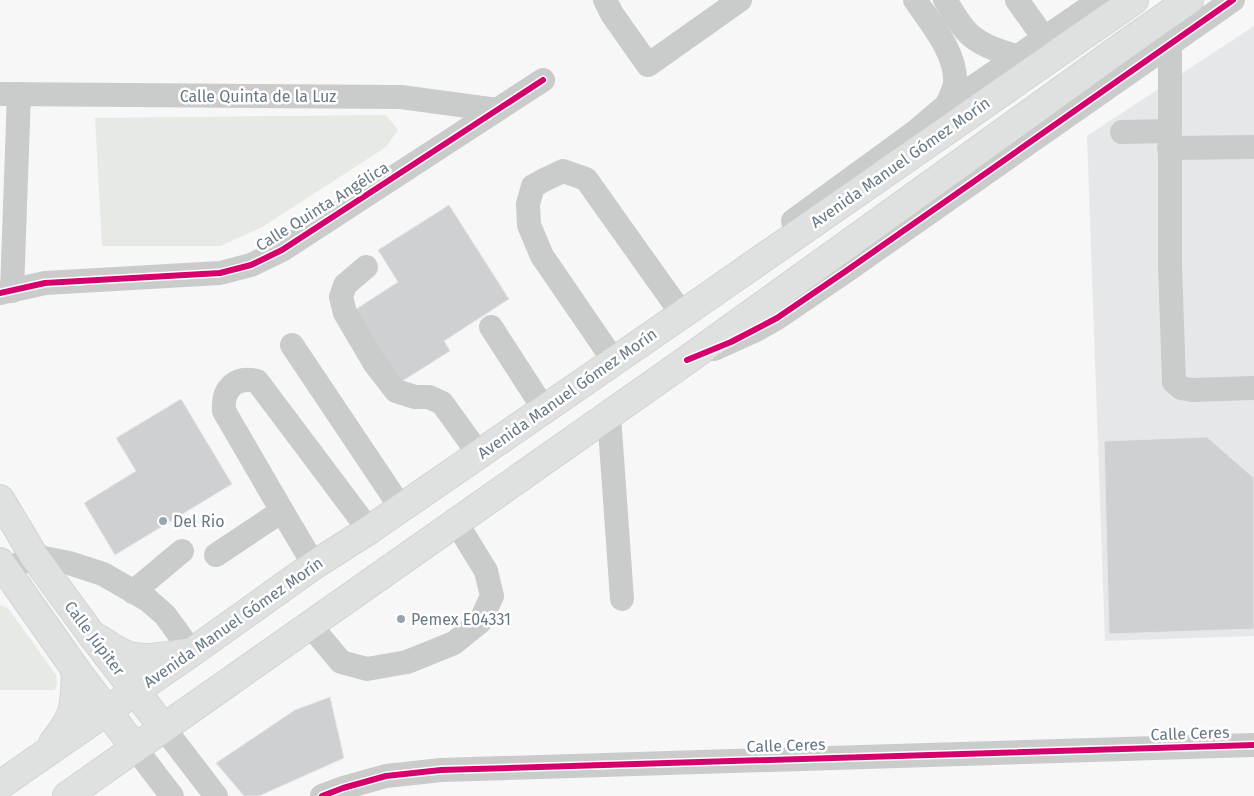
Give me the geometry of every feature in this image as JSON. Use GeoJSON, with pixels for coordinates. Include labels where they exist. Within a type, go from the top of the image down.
{"type":"FeatureCollection","features":[{"type":"Feature","properties":{"kind":"main road"},"geometry":{"type":"LineString","coordinates":[[66,796],[687,360],[1189,0]]}},
{"type":"Feature","properties":{"kind":"main road","name":"Avenida Manuel Gómez Morín"},"geometry":{"type":"LineString","coordinates":[[0,784],[192,652],[314,565],[369,530],[707,297],[1116,5]]}},
{"type":"Feature","properties":{"kind":"main road","name":"Calle Júpiter"},"geometry":{"type":"LineString","coordinates":[[0,499],[34,556],[91,634],[164,727]]}},
{"type":"Feature","properties":{"kind":"main road","name":"Calle Júpiter"},"geometry":{"type":"LineString","coordinates":[[2,569],[135,748]]}},
{"type":"Feature","properties":{"kind":"main road"},"geometry":{"type":"LineString","coordinates":[[91,634],[130,656],[152,657],[192,652]]}},
{"type":"Feature","properties":{"kind":"main road"},"geometry":{"type":"LineString","coordinates":[[46,753],[71,715],[74,702],[76,670]]}},
{"type":"Feature","properties":{"kind":"street"},"geometry":{"type":"LineString","coordinates":[[605,0],[612,14],[648,65],[740,0]]}},
{"type":"Feature","properties":{"kind":"street"},"geometry":{"type":"LineString","coordinates":[[915,0],[937,31],[952,60],[955,85],[947,105]]}},
{"type":"Feature","properties":{"kind":"street"},"geometry":{"type":"LineString","coordinates":[[945,0],[967,32],[978,41],[999,51],[1018,56]]}},
{"type":"Feature","properties":{"kind":"street"},"geometry":{"type":"LineString","coordinates":[[1017,0],[1044,38]]}},
{"type":"Feature","properties":{"kind":"street"},"geometry":{"type":"LineString","coordinates":[[687,360],[732,342],[777,318],[1233,0]]}},
{"type":"Feature","properties":{"kind":"street"},"geometry":{"type":"LineString","coordinates":[[707,297],[738,260],[915,132],[947,105],[1044,38],[1116,5]]}},
{"type":"Feature","properties":{"kind":"street"},"geometry":{"type":"LineString","coordinates":[[1170,44],[1170,265],[1174,382],[1181,388],[1192,390],[1254,388]]}},
{"type":"Feature","properties":{"kind":"street","name":"Calle Quinta Angélica"},"geometry":{"type":"LineString","coordinates":[[6,282],[45,283],[220,273],[251,265],[282,250],[543,80]]}},
{"type":"Feature","properties":{"kind":"street","name":"Calle Quinta de la Luz"},"geometry":{"type":"LineString","coordinates":[[6,282],[9,94],[402,96],[497,110]]}},
{"type":"Feature","properties":{"kind":"street"},"geometry":{"type":"LineString","coordinates":[[1122,132],[1169,139],[1254,147]]}},
{"type":"Feature","properties":{"kind":"street"},"geometry":{"type":"LineString","coordinates":[[614,361],[542,256],[529,225],[528,204],[533,186],[563,171],[586,179],[682,314]]}},
{"type":"Feature","properties":{"kind":"street"},"geometry":{"type":"LineString","coordinates":[[366,267],[346,285],[341,296],[344,313],[375,364],[396,391],[415,397],[429,397],[442,403],[478,454]]}},
{"type":"Feature","properties":{"kind":"street"},"geometry":{"type":"LineString","coordinates":[[492,327],[544,409]]}},
{"type":"Feature","properties":{"kind":"street"},"geometry":{"type":"LineString","coordinates":[[292,345],[401,508]]}},
{"type":"Feature","properties":{"kind":"street"},"geometry":{"type":"LineString","coordinates":[[314,565],[224,411],[225,395],[229,388],[240,381],[257,381],[369,530]]}},
{"type":"Feature","properties":{"kind":"street"},"geometry":{"type":"LineString","coordinates":[[609,415],[622,599]]}},
{"type":"Feature","properties":{"kind":"street"},"geometry":{"type":"LineString","coordinates":[[216,555],[282,511]]}},
{"type":"Feature","properties":{"kind":"street"},"geometry":{"type":"LineString","coordinates":[[310,625],[341,662],[367,669],[407,662],[454,643],[480,622],[492,596],[486,571],[456,522]]}},
{"type":"Feature","properties":{"kind":"street"},"geometry":{"type":"LineString","coordinates":[[133,592],[182,551]]}},
{"type":"Feature","properties":{"kind":"street"},"geometry":{"type":"LineString","coordinates":[[2,569],[34,556],[70,563],[103,574],[148,600],[165,615],[192,652]]}},
{"type":"Feature","properties":{"kind":"street","name":"Calle Júpiter"},"geometry":{"type":"LineString","coordinates":[[164,727],[216,796]]}},
{"type":"Feature","properties":{"kind":"street","name":"Calle Ceres"},"geometry":{"type":"LineString","coordinates":[[322,796],[386,776],[441,770],[1254,745]]}},
{"type":"Feature","properties":{"kind":"street","name":"Calle Júpiter"},"geometry":{"type":"LineString","coordinates":[[135,748],[172,796]]}},
{"type":"Feature","properties":{"kind":"shaded area"},"geometry":{"type":"Polygon","coordinates":[[[1254,26],[1254,636],[1105,641],[1087,136],[1254,26]]]}},
{"type":"Feature","properties":{"kind":"shaded area"},"geometry":{"type":"Polygon","coordinates":[[[386,115],[398,130],[386,147],[264,226],[221,246],[102,246],[95,118],[386,115]]]}},
{"type":"Feature","properties":{"kind":"shaded area"},"geometry":{"type":"Polygon","coordinates":[[[0,605],[8,608],[56,675],[57,684],[55,690],[0,690],[0,605]]]}},
{"type":"Feature","properties":{"kind":"building"},"geometry":{"type":"Polygon","coordinates":[[[449,205],[509,299],[444,341],[450,351],[396,385],[350,313],[398,282],[378,250],[449,205]]]}},
{"type":"Feature","properties":{"kind":"building"},"geometry":{"type":"Polygon","coordinates":[[[181,399],[232,484],[115,555],[84,503],[136,471],[116,438],[181,399]]]}},
{"type":"Feature","properties":{"kind":"building"},"geometry":{"type":"Polygon","coordinates":[[[1207,437],[1254,478],[1254,629],[1109,634],[1104,441],[1207,437]]]}},
{"type":"Feature","properties":{"kind":"building"},"geometry":{"type":"Polygon","coordinates":[[[330,697],[344,758],[259,796],[244,796],[216,763],[295,710],[330,697]]]}},
{"type":"Feature","properties":{"kind":"cycle path"},"geometry":{"type":"LineString","coordinates":[[687,360],[731,342],[777,318],[1233,0]]}},
{"type":"Feature","properties":{"kind":"cycle path"},"geometry":{"type":"LineString","coordinates":[[0,293],[45,283],[220,273],[251,265],[282,250],[543,80]]}},
{"type":"Feature","properties":{"kind":"cycle path"},"geometry":{"type":"LineString","coordinates":[[322,796],[386,776],[441,770],[1254,745]]}},
{"type":"Feature","properties":{"kind":"place","name":"Del Rio"},"geometry":{"type":"Point","coordinates":[163,521]}},
{"type":"Feature","properties":{"kind":"place","name":"Pemex E04331"},"geometry":{"type":"Point","coordinates":[401,619]}}]}
